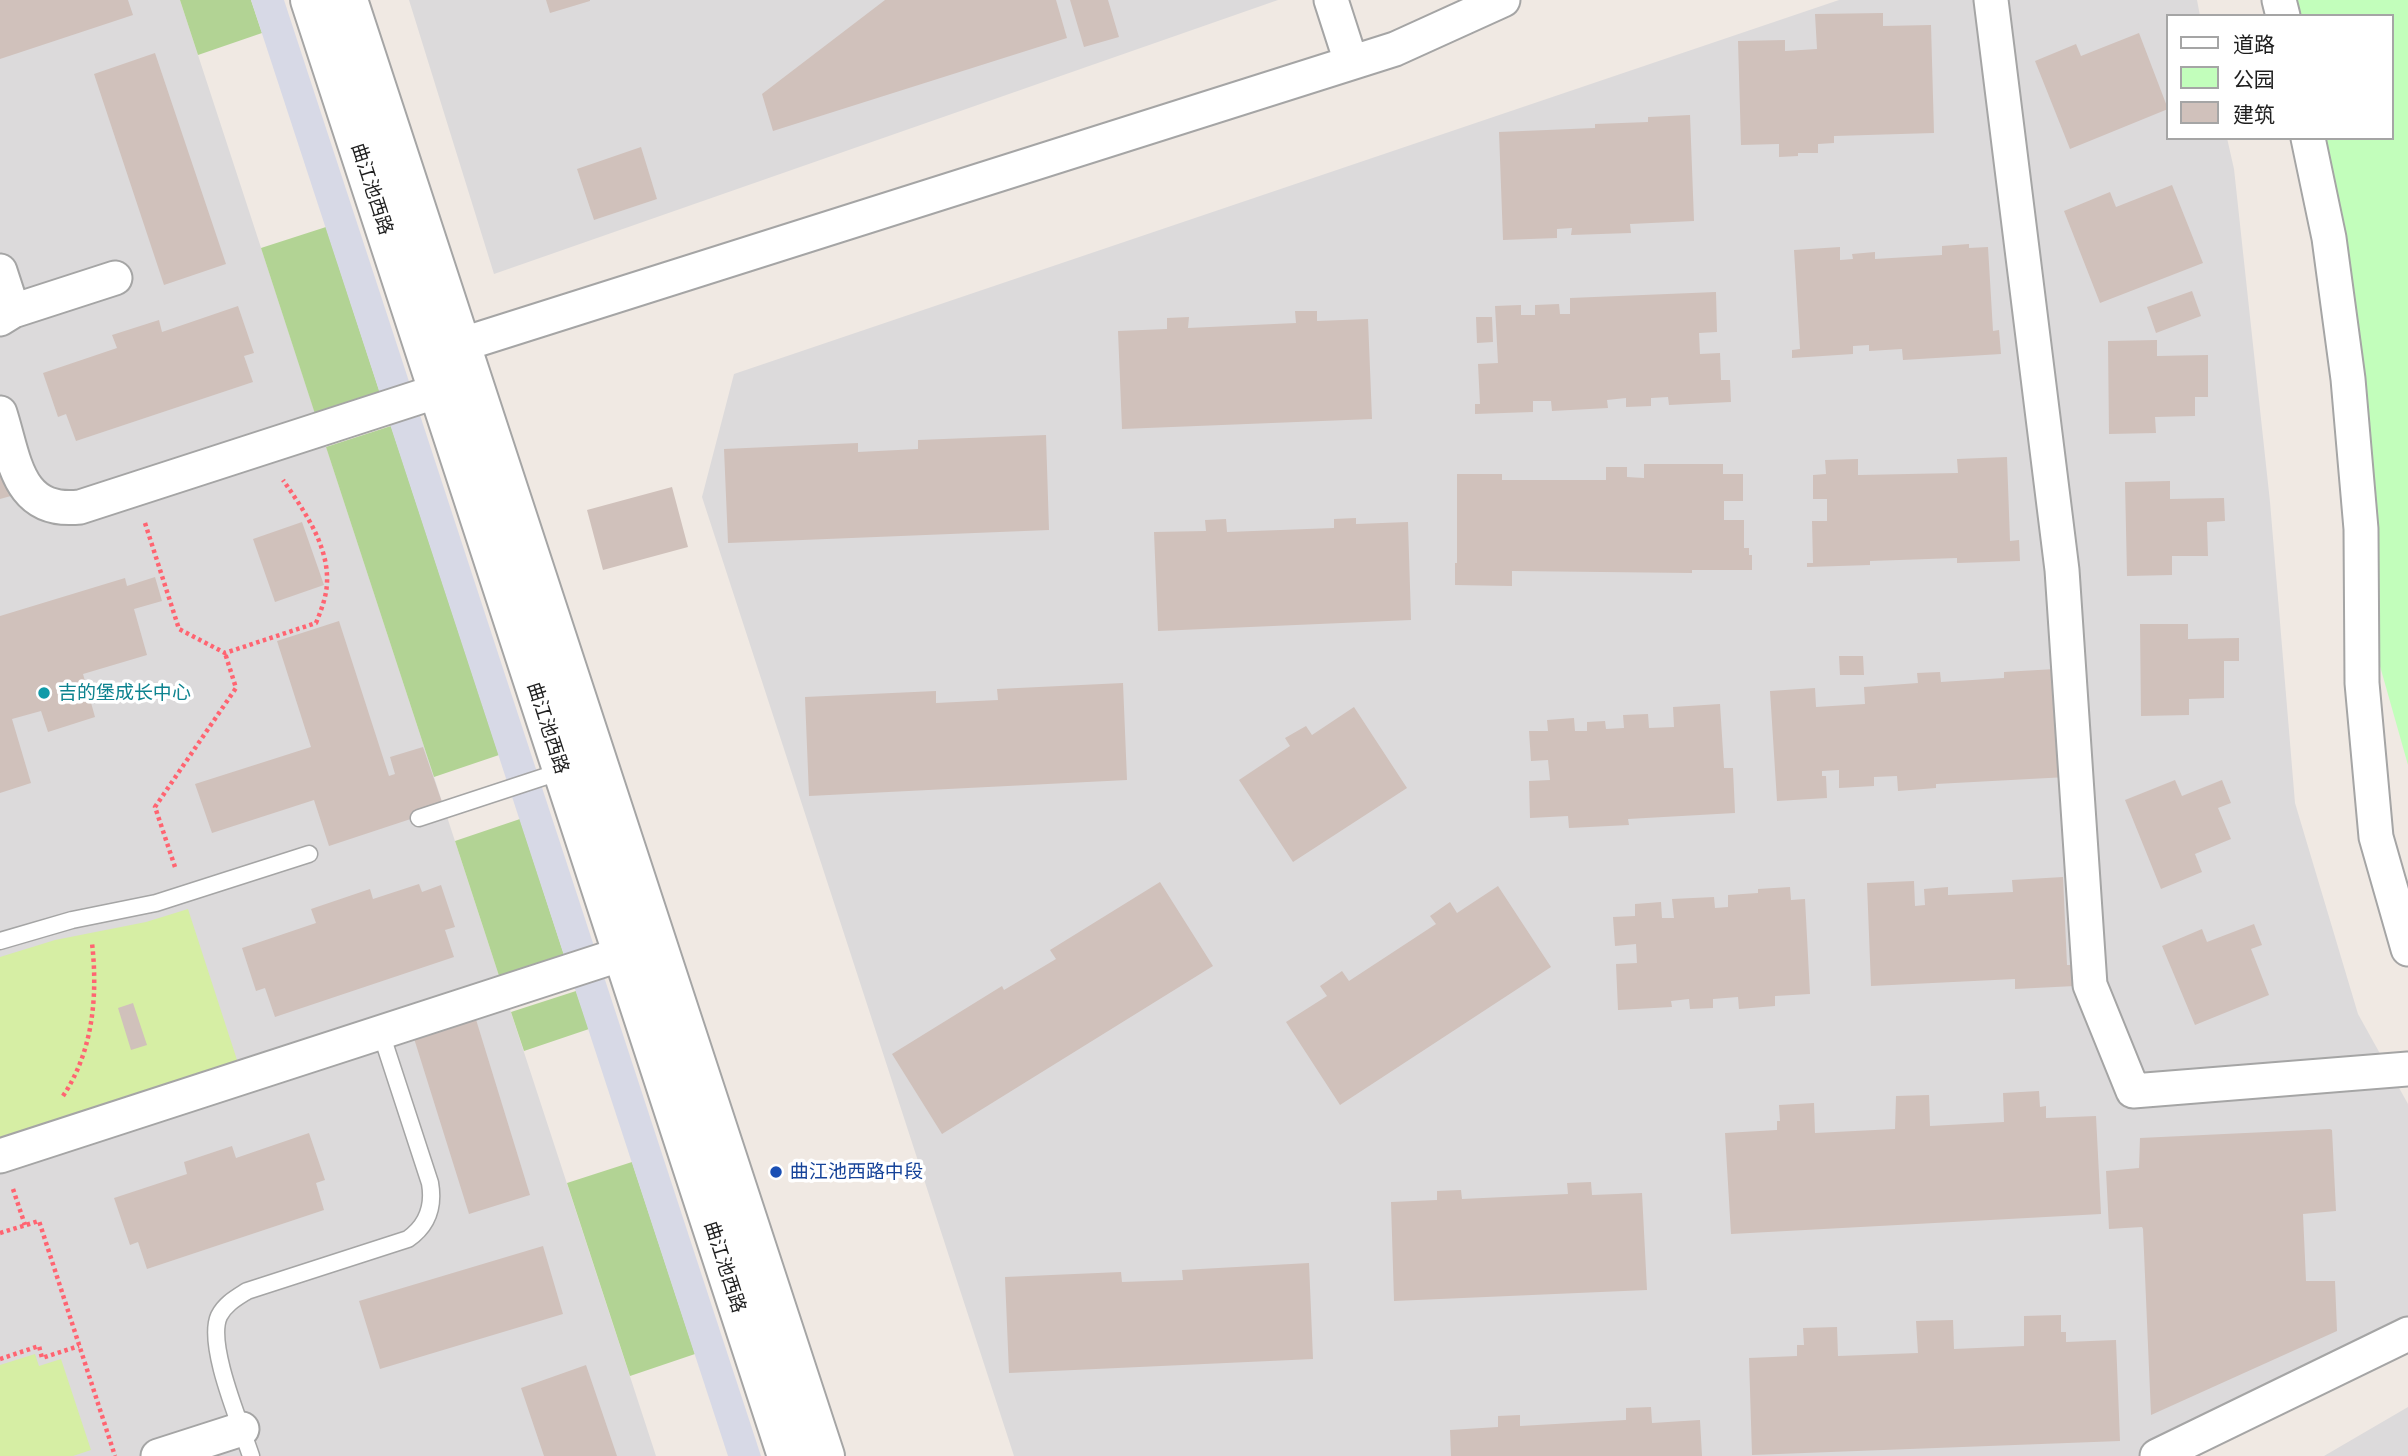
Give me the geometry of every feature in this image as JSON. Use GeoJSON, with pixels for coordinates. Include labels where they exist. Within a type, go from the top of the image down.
{"type":"FeatureCollection","features":[{"type":"Feature","properties":{"kind":"street","name":"曲江池西路"},"geometry":{"type":"LineString","coordinates":[[310,0],[441,363],[825,1456]]}},
{"type":"Feature","properties":{"kind":"street","name":"曲江池西路"},"geometry":{"type":"LineString","coordinates":[[348,0],[441,363],[562,771],[787,1456]]}},
{"type":"Feature","properties":{"kind":"street"},"geometry":{"type":"LineString","coordinates":[[1331,0],[1352,62]]}},
{"type":"Feature","properties":{"kind":"street"},"geometry":{"type":"LineString","coordinates":[[2,423],[20,476],[29,493],[44,504],[61,509],[80,507],[259,449],[441,363],[1395,49],[1503,0]]}},
{"type":"Feature","properties":{"kind":"street"},"geometry":{"type":"LineString","coordinates":[[1991,0],[2062,570],[2090,985],[2133,1091],[2408,1069]]}},
{"type":"Feature","properties":{"kind":"street"},"geometry":{"type":"LineString","coordinates":[[2308,140],[2329,238],[2348,379],[2361,528],[2362,683],[2376,837],[2408,949]]}},
{"type":"Feature","properties":{"kind":"street"},"geometry":{"type":"LineString","coordinates":[[0,271],[6,315],[115,278]]}},
{"type":"Feature","properties":{"kind":"street"},"geometry":{"type":"LineString","coordinates":[[0,1156],[622,954]]}},
{"type":"Feature","properties":{"kind":"street"},"geometry":{"type":"LineString","coordinates":[[2157,1456],[2408,1334]]}},
{"type":"Feature","properties":{"kind":"street"},"geometry":{"type":"LineString","coordinates":[[158,1456],[246,1442]]}},
{"type":"Feature","properties":{"kind":"lane"},"geometry":{"type":"LineString","coordinates":[[419,818],[562,771]]}},
{"type":"Feature","properties":{"kind":"lane"},"geometry":{"type":"LineString","coordinates":[[0,941],[48,926],[156,903],[309,853]]}},
{"type":"Feature","properties":{"kind":"lane"},"geometry":{"type":"LineString","coordinates":[[246,1442],[217,1351],[215,1333],[219,1315],[230,1301],[247,1292],[408,1238],[422,1226],[430,1210],[430,1183],[381,1033]]}},
{"type":"Feature","properties":{"kind":"path"},"geometry":{"type":"LineString","coordinates":[[225,653],[316,623],[327,590],[325,558],[319,540],[299,503],[259,449]]}},
{"type":"Feature","properties":{"kind":"path"},"geometry":{"type":"LineString","coordinates":[[134,489],[179,629],[225,653],[236,688],[155,807],[184,894]]}},
{"type":"Feature","properties":{"kind":"path"},"geometry":{"type":"LineString","coordinates":[[56,1103],[76,1076],[85,1052],[90,1026],[93,958],[88,917]]}},
{"type":"Feature","properties":{"kind":"path"},"geometry":{"type":"LineString","coordinates":[[0,1233],[39,1221],[115,1456]]}},
{"type":"Feature","properties":{"kind":"path"},"geometry":{"type":"LineString","coordinates":[[0,1359],[39,1346],[42,1358],[79,1346]]}},
{"type":"Feature","properties":{"kind":"shaded area"},"geometry":{"type":"Polygon","coordinates":[[[0,0],[180,0],[656,1456],[0,1456],[0,0]]]}},
{"type":"Feature","properties":{"kind":"shaded area"},"geometry":{"type":"Polygon","coordinates":[[[251,0],[284,0],[761,1456],[728,1456],[251,0]]]}},
{"type":"Feature","properties":{"kind":"shaded area"},"geometry":{"type":"Polygon","coordinates":[[[409,0],[1278,0],[494,274],[409,0]]]}},
{"type":"Feature","properties":{"kind":"shaded area"},"geometry":{"type":"Polygon","coordinates":[[[1839,0],[2197,0],[2200,14],[2166,14],[2166,140],[2227,140],[2234,169],[2270,502],[2295,803],[2358,1014],[2408,1104],[2408,1334],[2157,1456],[1014,1456],[702,497],[734,374],[1839,0]]]}},
{"type":"Feature","properties":{"kind":"shaded area"},"geometry":{"type":"Polygon","coordinates":[[[2408,1407],[2408,1456],[2324,1456],[2408,1407]]]}},
{"type":"Feature","properties":{"kind":"green space"},"geometry":{"type":"Polygon","coordinates":[[[180,0],[251,0],[262,33],[198,55],[180,0]]]}},
{"type":"Feature","properties":{"kind":"green space"},"geometry":{"type":"Polygon","coordinates":[[[2289,0],[2408,0],[2408,765],[2361,599],[2305,140],[2394,140],[2394,14],[2291,14],[2289,0]]]}},
{"type":"Feature","properties":{"kind":"green space"},"geometry":{"type":"Polygon","coordinates":[[[326,227],[381,396],[316,417],[261,248],[326,227]]]}},
{"type":"Feature","properties":{"kind":"green space"},"geometry":{"type":"Polygon","coordinates":[[[391,426],[499,755],[434,777],[326,447],[391,426]]]}},
{"type":"Feature","properties":{"kind":"green space"},"geometry":{"type":"Polygon","coordinates":[[[520,819],[566,961],[501,982],[455,841],[520,819]]]}},
{"type":"Feature","properties":{"kind":"green space"},"geometry":{"type":"Polygon","coordinates":[[[188,909],[238,1063],[0,1140],[0,957],[55,940],[146,922],[188,909]]]}},
{"type":"Feature","properties":{"kind":"green space"},"geometry":{"type":"Polygon","coordinates":[[[576,991],[589,1029],[524,1051],[511,1012],[576,991]]]}},
{"type":"Feature","properties":{"kind":"green space"},"geometry":{"type":"Polygon","coordinates":[[[632,1162],[695,1354],[630,1376],[567,1183],[632,1162]]]}},
{"type":"Feature","properties":{"kind":"green space"},"geometry":{"type":"Polygon","coordinates":[[[35,1354],[39,1366],[61,1359],[91,1450],[73,1456],[0,1456],[0,1365],[35,1354]]]}},
{"type":"Feature","properties":{"kind":"building"},"geometry":{"type":"Polygon","coordinates":[[[0,0],[128,0],[133,15],[0,59],[0,0]]]}},
{"type":"Feature","properties":{"kind":"building"},"geometry":{"type":"Polygon","coordinates":[[[546,0],[590,0],[590,1],[550,13],[546,0]]]}},
{"type":"Feature","properties":{"kind":"building"},"geometry":{"type":"Polygon","coordinates":[[[885,0],[1056,0],[1067,38],[773,131],[762,94],[885,0]]]}},
{"type":"Feature","properties":{"kind":"building"},"geometry":{"type":"Polygon","coordinates":[[[1070,0],[1108,0],[1119,37],[1084,47],[1070,0]]]}},
{"type":"Feature","properties":{"kind":"building"},"geometry":{"type":"Polygon","coordinates":[[[1883,13],[1883,26],[1931,25],[1934,133],[1834,136],[1834,143],[1818,144],[1818,153],[1798,153],[1798,156],[1779,157],[1779,144],[1741,145],[1738,41],[1785,40],[1785,51],[1817,49],[1815,14],[1883,13]]]}},
{"type":"Feature","properties":{"kind":"building"},"geometry":{"type":"Polygon","coordinates":[[[2139,33],[2166,110],[2070,149],[2035,61],[2076,44],[2081,56],[2139,33]]]}},
{"type":"Feature","properties":{"kind":"building"},"geometry":{"type":"Polygon","coordinates":[[[155,53],[226,264],[164,285],[94,74],[155,53]]]}},
{"type":"Feature","properties":{"kind":"building"},"geometry":{"type":"Polygon","coordinates":[[[1690,115],[1694,221],[1630,224],[1631,233],[1571,235],[1572,228],[1557,229],[1557,238],[1503,240],[1499,132],[1595,128],[1595,124],[1648,122],[1648,117],[1690,115]]]}},
{"type":"Feature","properties":{"kind":"building"},"geometry":{"type":"Polygon","coordinates":[[[641,147],[657,199],[594,220],[577,169],[641,147]]]}},
{"type":"Feature","properties":{"kind":"building"},"geometry":{"type":"Polygon","coordinates":[[[2172,185],[2203,263],[2100,303],[2064,211],[2110,192],[2116,207],[2172,185]]]}},
{"type":"Feature","properties":{"kind":"building"},"geometry":{"type":"Polygon","coordinates":[[[1969,244],[1969,248],[1988,247],[1993,331],[1999,330],[2001,354],[1903,360],[1902,349],[1869,351],[1869,345],[1853,346],[1853,354],[1792,358],[1792,350],[1800,349],[1794,250],[1840,247],[1840,260],[1853,259],[1852,254],[1875,252],[1875,259],[1942,255],[1942,246],[1969,244]]]}},
{"type":"Feature","properties":{"kind":"building"},"geometry":{"type":"Polygon","coordinates":[[[2192,291],[2201,316],[2156,333],[2147,307],[2192,291]]]}},
{"type":"Feature","properties":{"kind":"building"},"geometry":{"type":"Polygon","coordinates":[[[1716,292],[1717,332],[1699,333],[1700,354],[1720,353],[1721,380],[1730,380],[1731,402],[1669,405],[1668,397],[1651,398],[1651,406],[1626,407],[1626,398],[1607,400],[1608,408],[1552,411],[1551,401],[1533,401],[1533,412],[1475,414],[1475,404],[1480,404],[1478,364],[1498,363],[1495,306],[1521,305],[1521,315],[1535,315],[1535,305],[1559,304],[1560,314],[1570,314],[1570,298],[1716,292]]]}},
{"type":"Feature","properties":{"kind":"building"},"geometry":{"type":"Polygon","coordinates":[[[238,306],[254,353],[244,356],[253,382],[76,441],[66,414],[58,417],[43,373],[117,348],[112,335],[159,320],[162,332],[238,306]]]}},
{"type":"Feature","properties":{"kind":"building"},"geometry":{"type":"Polygon","coordinates":[[[1295,311],[1317,311],[1317,321],[1368,319],[1372,419],[1122,429],[1118,331],[1167,329],[1167,318],[1189,317],[1188,328],[1296,323],[1295,311]]]}},
{"type":"Feature","properties":{"kind":"building"},"geometry":{"type":"Polygon","coordinates":[[[1476,317],[1492,317],[1493,342],[1477,343],[1476,317]]]}},
{"type":"Feature","properties":{"kind":"building"},"geometry":{"type":"Polygon","coordinates":[[[2157,340],[2157,356],[2208,355],[2208,397],[2195,397],[2195,416],[2155,417],[2156,433],[2109,434],[2108,341],[2157,340]]]}},
{"type":"Feature","properties":{"kind":"building"},"geometry":{"type":"Polygon","coordinates":[[[1046,435],[1049,530],[728,543],[724,449],[858,443],[858,452],[918,449],[918,440],[1046,435]]]}},
{"type":"Feature","properties":{"kind":"building"},"geometry":{"type":"Polygon","coordinates":[[[2007,457],[2010,541],[2019,540],[2020,561],[1957,563],[1957,558],[1870,561],[1870,565],[1807,567],[1807,563],[1813,563],[1812,521],[1827,521],[1827,499],[1813,499],[1813,475],[1826,474],[1825,460],[1858,459],[1858,475],[1958,473],[1957,459],[2007,457]]]}},
{"type":"Feature","properties":{"kind":"building"},"geometry":{"type":"Polygon","coordinates":[[[0,464],[18,494],[0,499],[0,464]]]}},
{"type":"Feature","properties":{"kind":"building"},"geometry":{"type":"Polygon","coordinates":[[[1644,464],[1723,464],[1723,474],[1743,474],[1743,501],[1724,501],[1724,520],[1744,520],[1744,548],[1749,548],[1749,555],[1752,555],[1752,570],[1692,570],[1692,573],[1512,571],[1512,586],[1455,585],[1457,474],[1502,474],[1502,480],[1606,480],[1606,467],[1627,467],[1627,477],[1644,478],[1644,464]]]}},
{"type":"Feature","properties":{"kind":"building"},"geometry":{"type":"Polygon","coordinates":[[[2170,481],[2170,499],[2224,498],[2225,521],[2207,522],[2208,556],[2172,556],[2172,575],[2127,576],[2125,482],[2170,481]]]}},
{"type":"Feature","properties":{"kind":"building"},"geometry":{"type":"Polygon","coordinates":[[[672,487],[688,547],[603,570],[587,510],[672,487]]]}},
{"type":"Feature","properties":{"kind":"building"},"geometry":{"type":"Polygon","coordinates":[[[1356,518],[1356,524],[1408,522],[1411,620],[1158,631],[1154,532],[1206,531],[1205,520],[1226,519],[1227,532],[1334,528],[1334,519],[1356,518]]]}},
{"type":"Feature","properties":{"kind":"building"},"geometry":{"type":"Polygon","coordinates":[[[302,522],[324,585],[275,602],[253,539],[302,522]]]}},
{"type":"Feature","properties":{"kind":"building","name":"吉的堡成长中心"},"geometry":{"type":"Polygon","coordinates":[[[155,577],[162,601],[134,609],[147,655],[83,674],[95,717],[48,732],[41,711],[12,719],[31,783],[0,793],[0,616],[125,578],[127,586],[155,577]]]}},
{"type":"Feature","properties":{"kind":"building"},"geometry":{"type":"Polygon","coordinates":[[[339,621],[389,776],[395,774],[390,757],[423,747],[444,808],[329,846],[314,800],[212,833],[195,784],[311,747],[277,641],[339,621]]]}},
{"type":"Feature","properties":{"kind":"building"},"geometry":{"type":"Polygon","coordinates":[[[2140,624],[2188,624],[2188,639],[2239,638],[2239,661],[2224,661],[2224,698],[2189,699],[2189,715],[2141,716],[2140,624]]]}},
{"type":"Feature","properties":{"kind":"building"},"geometry":{"type":"Polygon","coordinates":[[[1839,656],[1863,656],[1864,675],[1840,675],[1839,656]]]}},
{"type":"Feature","properties":{"kind":"building"},"geometry":{"type":"Polygon","coordinates":[[[2055,669],[2067,777],[1936,784],[1936,788],[1898,791],[1897,776],[1874,777],[1874,786],[1839,788],[1839,770],[1822,771],[1822,776],[1826,776],[1827,798],[1777,801],[1770,691],[1815,688],[1816,707],[1865,704],[1864,687],[1918,683],[1917,673],[1940,672],[1941,682],[2004,678],[2004,672],[2055,669]]]}},
{"type":"Feature","properties":{"kind":"building"},"geometry":{"type":"Polygon","coordinates":[[[1123,683],[1127,780],[809,796],[805,697],[936,691],[936,703],[998,700],[997,689],[1123,683]]]}},
{"type":"Feature","properties":{"kind":"building"},"geometry":{"type":"Polygon","coordinates":[[[1720,704],[1724,768],[1733,768],[1735,813],[1628,819],[1629,825],[1569,828],[1568,816],[1530,818],[1529,781],[1550,780],[1548,760],[1531,761],[1529,731],[1548,731],[1547,720],[1574,718],[1575,731],[1587,731],[1587,722],[1605,721],[1606,729],[1624,728],[1623,715],[1648,714],[1649,728],[1674,727],[1673,707],[1720,704]]]}},
{"type":"Feature","properties":{"kind":"building"},"geometry":{"type":"Polygon","coordinates":[[[1354,707],[1407,788],[1293,862],[1239,780],[1290,746],[1285,738],[1306,726],[1312,735],[1354,707]]]}},
{"type":"Feature","properties":{"kind":"building"},"geometry":{"type":"Polygon","coordinates":[[[2175,780],[2182,796],[2222,780],[2231,803],[2218,808],[2231,839],[2195,854],[2202,872],[2161,889],[2125,800],[2175,780]]]}},
{"type":"Feature","properties":{"kind":"building"},"geometry":{"type":"Polygon","coordinates":[[[2063,877],[2067,965],[2074,965],[2075,986],[2015,989],[2015,979],[1871,986],[1867,883],[1914,881],[1915,906],[1925,905],[1924,889],[1948,887],[1948,895],[2013,892],[2012,880],[2063,877]]]}},
{"type":"Feature","properties":{"kind":"building"},"geometry":{"type":"Polygon","coordinates":[[[1160,882],[1213,966],[942,1134],[892,1054],[1002,986],[1004,990],[1056,959],[1050,950],[1160,882]]]}},
{"type":"Feature","properties":{"kind":"building"},"geometry":{"type":"Polygon","coordinates":[[[419,884],[422,892],[441,885],[455,927],[445,930],[454,957],[275,1017],[265,988],[256,991],[242,948],[316,923],[311,909],[370,889],[373,899],[419,884]]]}},
{"type":"Feature","properties":{"kind":"building"},"geometry":{"type":"Polygon","coordinates":[[[1498,886],[1551,967],[1340,1105],[1286,1022],[1327,996],[1320,986],[1342,971],[1349,981],[1436,924],[1430,916],[1450,902],[1457,913],[1498,886]]]}},
{"type":"Feature","properties":{"kind":"building"},"geometry":{"type":"Polygon","coordinates":[[[1790,887],[1791,900],[1805,899],[1810,994],[1775,996],[1775,1006],[1739,1009],[1738,997],[1713,999],[1713,1008],[1690,1009],[1689,999],[1671,1001],[1672,1007],[1618,1010],[1616,964],[1637,963],[1636,944],[1615,946],[1613,917],[1635,916],[1635,904],[1661,902],[1662,918],[1674,918],[1672,899],[1714,897],[1715,908],[1728,907],[1728,895],[1758,893],[1758,889],[1790,887]]]}},
{"type":"Feature","properties":{"kind":"building"},"geometry":{"type":"Polygon","coordinates":[[[2254,924],[2262,945],[2251,949],[2269,995],[2195,1025],[2162,946],[2202,929],[2207,942],[2254,924]]]}},
{"type":"Feature","properties":{"kind":"building"},"geometry":{"type":"Polygon","coordinates":[[[133,1003],[147,1045],[131,1050],[118,1008],[133,1003]]]}},
{"type":"Feature","properties":{"kind":"building"},"geometry":{"type":"Polygon","coordinates":[[[474,1013],[530,1195],[469,1214],[412,1032],[474,1013]]]}},
{"type":"Feature","properties":{"kind":"building"},"geometry":{"type":"Polygon","coordinates":[[[2039,1091],[2040,1107],[2046,1106],[2046,1118],[2096,1116],[2101,1214],[1731,1234],[1725,1133],[1777,1130],[1777,1121],[1780,1121],[1779,1105],[1814,1103],[1815,1133],[1895,1129],[1896,1096],[1929,1095],[1930,1126],[2004,1122],[2003,1093],[2039,1091]]]}},
{"type":"Feature","properties":{"kind":"building"},"geometry":{"type":"Polygon","coordinates":[[[2330,1129],[2336,1211],[2303,1214],[2306,1281],[2335,1281],[2337,1331],[2151,1415],[2143,1229],[2109,1229],[2106,1171],[2139,1168],[2140,1138],[2330,1129]]]}},
{"type":"Feature","properties":{"kind":"building"},"geometry":{"type":"Polygon","coordinates":[[[309,1133],[325,1180],[316,1183],[324,1210],[147,1269],[138,1242],[130,1245],[114,1198],[187,1174],[184,1162],[232,1146],[236,1158],[309,1133]]]}},
{"type":"Feature","properties":{"kind":"building"},"geometry":{"type":"Polygon","coordinates":[[[1591,1182],[1592,1195],[1642,1193],[1647,1290],[1394,1301],[1391,1202],[1437,1200],[1437,1191],[1461,1190],[1462,1199],[1568,1194],[1567,1183],[1591,1182]]]}},
{"type":"Feature","properties":{"kind":"building"},"geometry":{"type":"Polygon","coordinates":[[[543,1246],[563,1314],[380,1369],[359,1301],[543,1246]]]}},
{"type":"Feature","properties":{"kind":"building"},"geometry":{"type":"Polygon","coordinates":[[[1309,1263],[1313,1359],[1009,1373],[1005,1277],[1121,1272],[1122,1282],[1183,1280],[1182,1270],[1309,1263]]]}},
{"type":"Feature","properties":{"kind":"building"},"geometry":{"type":"Polygon","coordinates":[[[2061,1315],[2061,1332],[2066,1332],[2066,1342],[2116,1340],[2120,1441],[1752,1455],[1749,1358],[1797,1356],[1797,1345],[1804,1345],[1803,1328],[1837,1327],[1838,1356],[1918,1353],[1916,1321],[1953,1320],[1954,1349],[2024,1346],[2024,1316],[2061,1315]]]}},
{"type":"Feature","properties":{"kind":"building"},"geometry":{"type":"Polygon","coordinates":[[[586,1365],[617,1456],[544,1456],[521,1388],[586,1365]]]}},
{"type":"Feature","properties":{"kind":"building"},"geometry":{"type":"Polygon","coordinates":[[[1651,1407],[1652,1423],[1700,1420],[1702,1456],[1451,1456],[1450,1430],[1498,1427],[1498,1416],[1520,1415],[1520,1426],[1626,1420],[1626,1408],[1651,1407]]]}},
{"type":"Feature","properties":{"kind":"place","name":"吉的堡成长中心"},"geometry":{"type":"Point","coordinates":[44,693]}},
{"type":"Feature","properties":{"kind":"place","name":"曲江池西路中段"},"geometry":{"type":"Point","coordinates":[776,1172]}}]}
